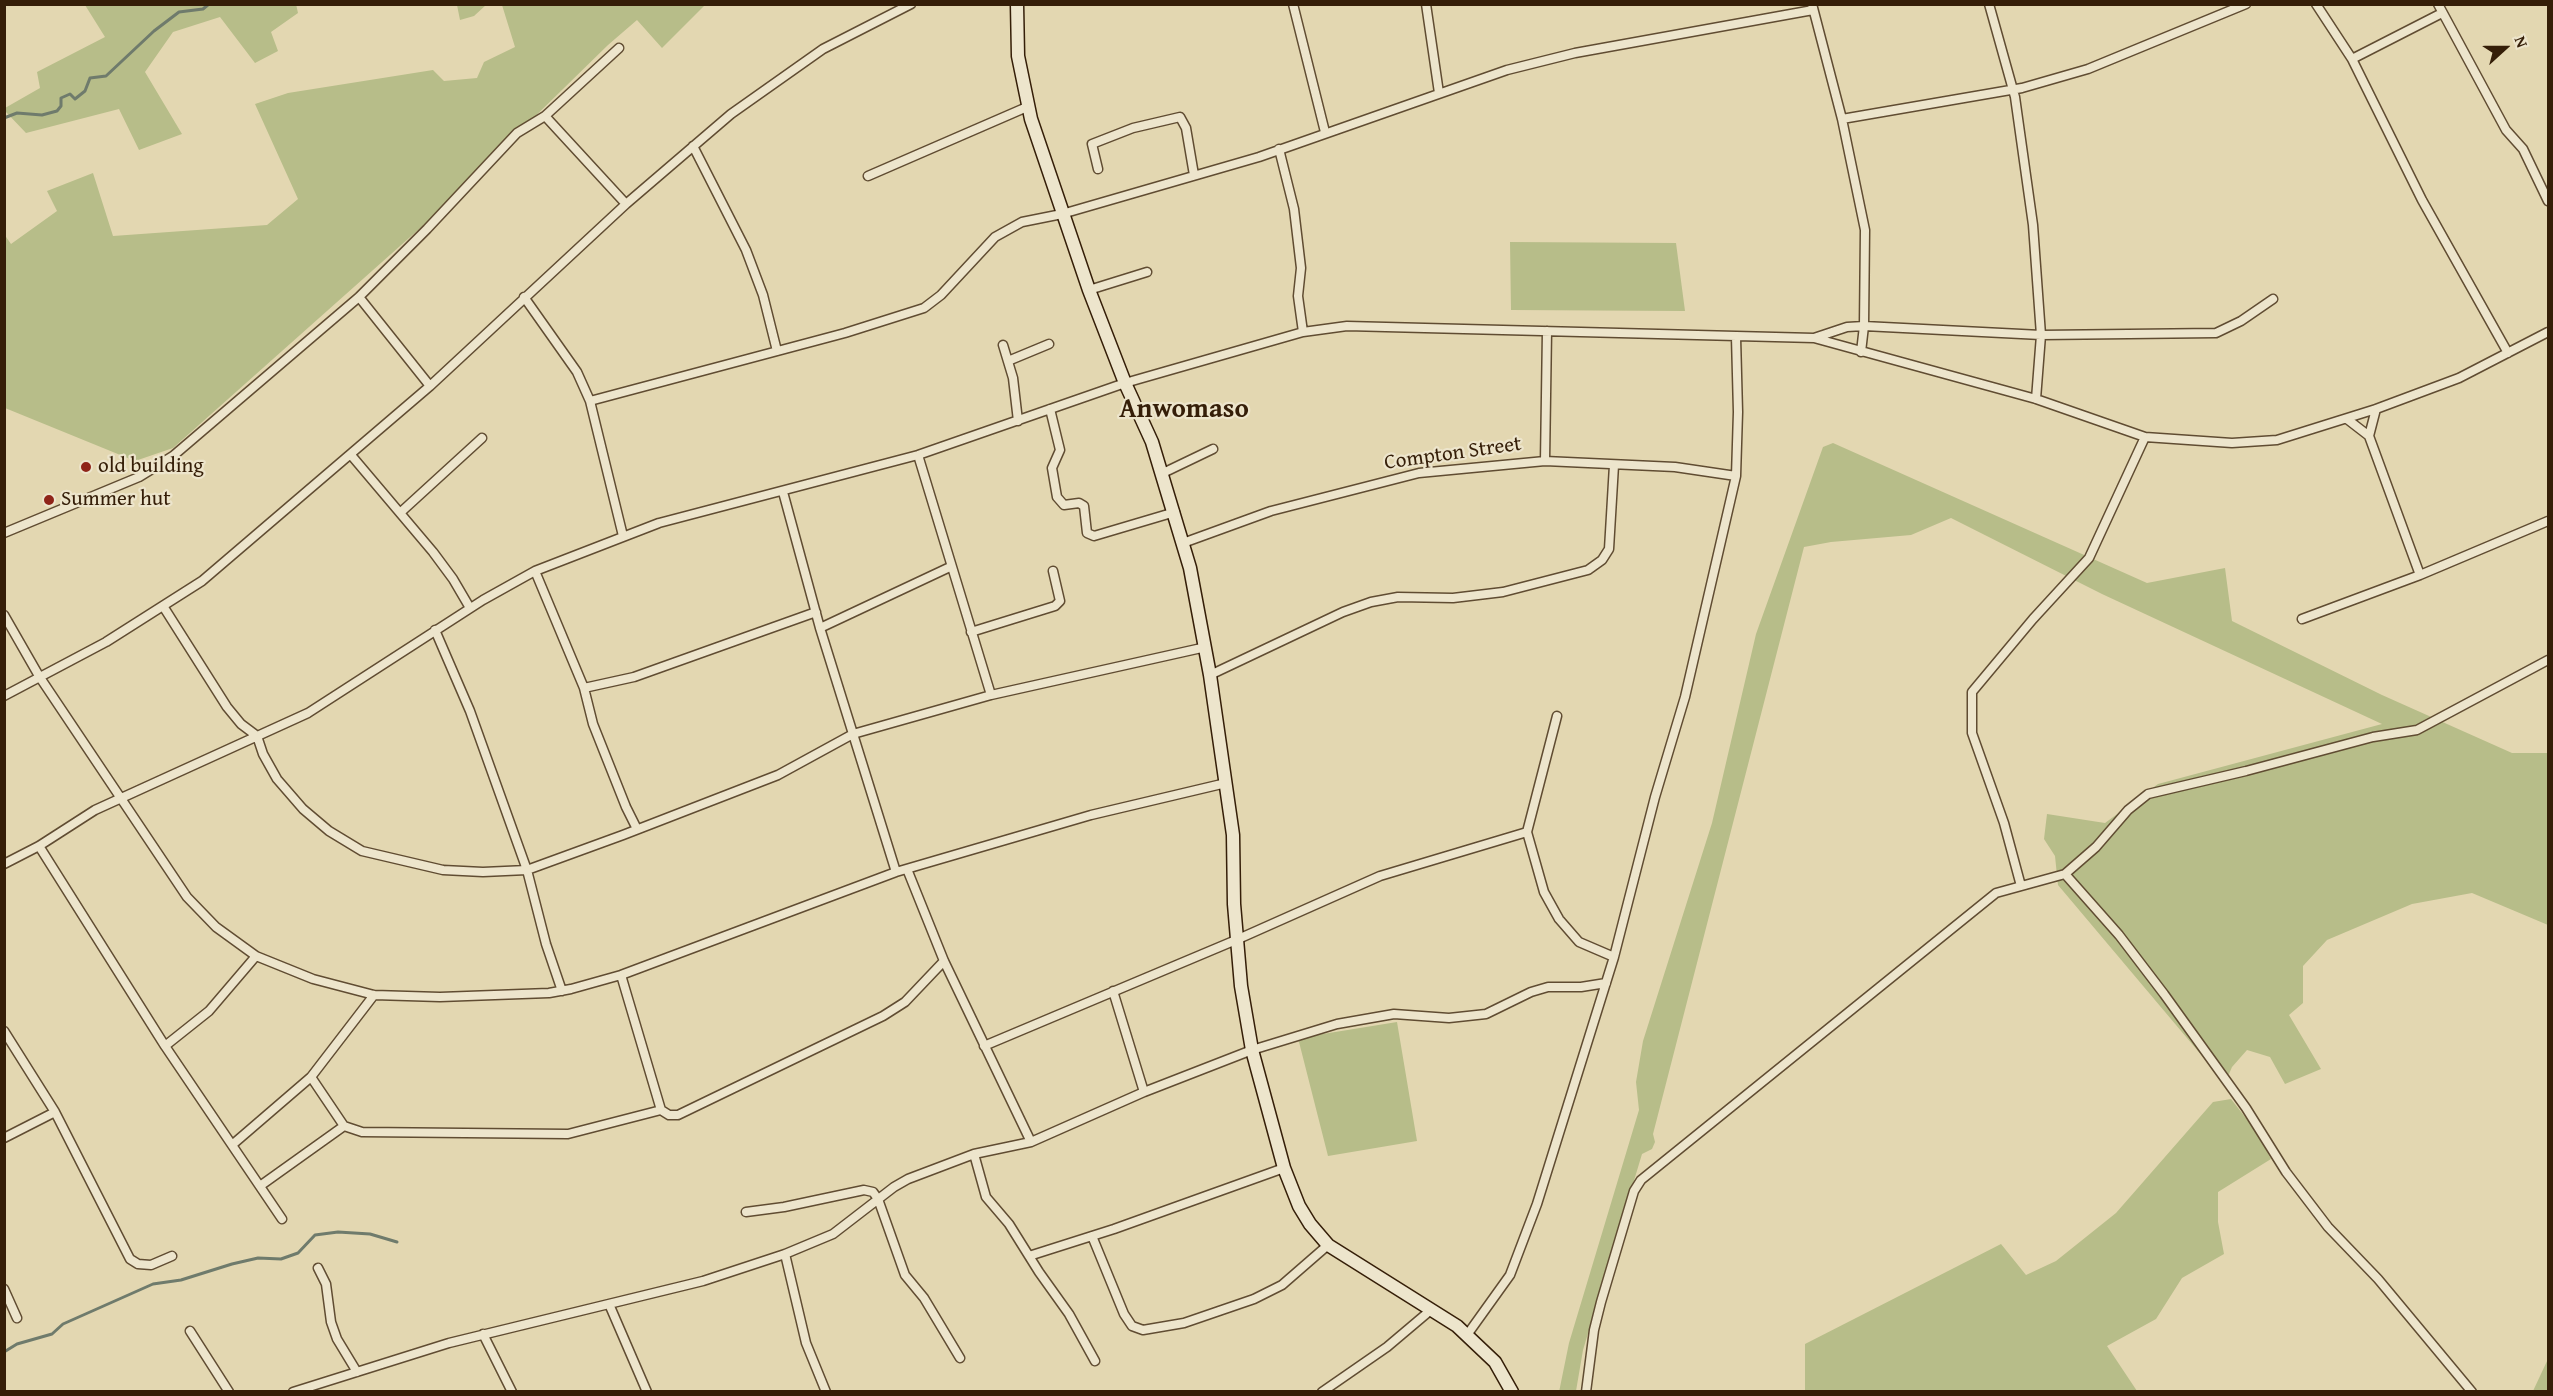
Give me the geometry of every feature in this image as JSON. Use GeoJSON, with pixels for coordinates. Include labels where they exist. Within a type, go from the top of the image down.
{"type":"FeatureCollection","features":[{"type":"Feature","properties":{"kind":"street"},"geometry":{"type":"LineString","coordinates":[[4,696],[106,642],[202,580],[430,386],[626,204],[731,114],[823,49],[911,4]]}},
{"type":"Feature","properties":{"kind":"street"},"geometry":{"type":"LineString","coordinates":[[1017,4],[1018,56],[1027,107],[1089,290],[1125,384],[1152,442],[1183,543],[1206,647],[1226,783],[1233,835],[1236,940],[1252,1050],[1284,1168],[1299,1206],[1310,1224],[1328,1245],[1432,1309],[1467,1335],[1495,1362],[1506,1389]]}},
{"type":"Feature","properties":{"kind":"street"},"geometry":{"type":"LineString","coordinates":[[1293,4],[1325,132]]}},
{"type":"Feature","properties":{"kind":"street"},"geometry":{"type":"LineString","coordinates":[[1426,4],[1439,93]]}},
{"type":"Feature","properties":{"kind":"street"},"geometry":{"type":"LineString","coordinates":[[1989,4],[2013,89],[2033,225],[2041,335],[2036,399]]}},
{"type":"Feature","properties":{"kind":"street"},"geometry":{"type":"LineString","coordinates":[[1842,119],[2013,89],[2088,69],[2246,4]]}},
{"type":"Feature","properties":{"kind":"street"},"geometry":{"type":"LineString","coordinates":[[2316,4],[2352,59],[2428,210],[2508,353]]}},
{"type":"Feature","properties":{"kind":"street"},"geometry":{"type":"LineString","coordinates":[[590,401],[899,318],[924,308],[941,295],[1001,232],[1022,222],[1062,214],[1279,149],[1507,70],[1575,53],[1812,7],[1842,119],[1865,230],[1862,352]]}},
{"type":"Feature","properties":{"kind":"street"},"geometry":{"type":"LineString","coordinates":[[2352,59],[2440,9],[2506,130],[2523,149],[2548,201]]}},
{"type":"Feature","properties":{"kind":"street"},"geometry":{"type":"LineString","coordinates":[[4,533],[139,477],[173,456],[359,297],[517,134],[545,116],[619,48]]}},
{"type":"Feature","properties":{"kind":"street"},"geometry":{"type":"LineString","coordinates":[[868,176],[1027,107]]}},
{"type":"Feature","properties":{"kind":"street"},"geometry":{"type":"LineString","coordinates":[[545,116],[626,204]]}},
{"type":"Feature","properties":{"kind":"street"},"geometry":{"type":"LineString","coordinates":[[1098,169],[1092,144],[1133,128],[1180,117],[1186,128],[1194,175]]}},
{"type":"Feature","properties":{"kind":"street"},"geometry":{"type":"LineString","coordinates":[[693,146],[746,250],[764,295],[777,351]]}},
{"type":"Feature","properties":{"kind":"street"},"geometry":{"type":"LineString","coordinates":[[1279,149],[1294,209],[1301,268],[1298,296],[1303,332]]}},
{"type":"Feature","properties":{"kind":"street"},"geometry":{"type":"LineString","coordinates":[[1089,290],[1147,273]]}},
{"type":"Feature","properties":{"kind":"street"},"geometry":{"type":"LineString","coordinates":[[359,297],[430,386]]}},
{"type":"Feature","properties":{"kind":"street"},"geometry":{"type":"LineString","coordinates":[[524,297],[577,372],[590,401],[623,536]]}},
{"type":"Feature","properties":{"kind":"street"},"geometry":{"type":"LineString","coordinates":[[1814,338],[1847,327],[1864,326],[2041,335],[2216,333],[2241,321],[2273,299]]}},
{"type":"Feature","properties":{"kind":"street"},"geometry":{"type":"LineString","coordinates":[[4,864],[39,846],[79,819],[308,713],[470,608],[535,571],[623,536],[699,511],[783,492],[918,455],[1125,384],[1303,332],[1347,326],[1652,332],[1736,337],[1814,338],[2036,399],[2145,437],[2232,443],[2277,440],[2376,409],[2459,378],[2548,332]]}},
{"type":"Feature","properties":{"kind":"street"},"geometry":{"type":"LineString","coordinates":[[1545,461],[1547,331]]}},
{"type":"Feature","properties":{"kind":"street"},"geometry":{"type":"LineString","coordinates":[[1467,1335],[1510,1275],[1521,1249],[1614,957],[1655,797],[1685,697],[1736,476],[1738,412],[1736,337]]}},
{"type":"Feature","properties":{"kind":"street"},"geometry":{"type":"LineString","coordinates":[[1008,361],[1049,344]]}},
{"type":"Feature","properties":{"kind":"street"},"geometry":{"type":"LineString","coordinates":[[1003,345],[1008,361],[1018,421]]}},
{"type":"Feature","properties":{"kind":"street"},"geometry":{"type":"LineString","coordinates":[[2369,436],[2376,409]]}},
{"type":"Feature","properties":{"kind":"street"},"geometry":{"type":"LineString","coordinates":[[1050,410],[1060,450],[1052,468],[1057,498],[1064,505],[1079,503],[1084,506],[1087,532],[1094,536],[1174,512]]}},
{"type":"Feature","properties":{"kind":"street"},"geometry":{"type":"LineString","coordinates":[[2347,419],[2369,436],[2420,575]]}},
{"type":"Feature","properties":{"kind":"street"},"geometry":{"type":"LineString","coordinates":[[2021,886],[2004,823],[1972,732],[1972,692],[2029,623],[2089,558],[2145,437]]}},
{"type":"Feature","properties":{"kind":"street"},"geometry":{"type":"LineString","coordinates":[[401,513],[482,438]]}},
{"type":"Feature","properties":{"kind":"street"},"geometry":{"type":"LineString","coordinates":[[1162,473],[1213,448]]}},
{"type":"Feature","properties":{"kind":"street"},"geometry":{"type":"LineString","coordinates":[[351,455],[453,579],[470,608]]}},
{"type":"Feature","properties":{"kind":"street"},"geometry":{"type":"LineString","coordinates":[[918,455],[950,567],[991,695]]}},
{"type":"Feature","properties":{"kind":"street","name":"Compton Street"},"geometry":{"type":"LineString","coordinates":[[1183,543],[1271,511],[1419,473],[1545,461],[1675,467],[1736,476]]}},
{"type":"Feature","properties":{"kind":"street"},"geometry":{"type":"LineString","coordinates":[[1210,675],[1343,612],[1371,602],[1398,597],[1453,598],[1503,592],[1588,570],[1602,560],[1609,549],[1614,465]]}},
{"type":"Feature","properties":{"kind":"street"},"geometry":{"type":"LineString","coordinates":[[783,492],[820,628],[896,872]]}},
{"type":"Feature","properties":{"kind":"street"},"geometry":{"type":"LineString","coordinates":[[2302,619],[2420,575],[2548,521]]}},
{"type":"Feature","properties":{"kind":"street"},"geometry":{"type":"LineString","coordinates":[[820,628],[950,567]]}},
{"type":"Feature","properties":{"kind":"street"},"geometry":{"type":"LineString","coordinates":[[535,571],[584,688],[593,724],[637,829]]}},
{"type":"Feature","properties":{"kind":"street"},"geometry":{"type":"LineString","coordinates":[[971,632],[1055,606],[1060,601],[1053,571]]}},
{"type":"Feature","properties":{"kind":"street"},"geometry":{"type":"LineString","coordinates":[[163,606],[227,708],[241,724],[257,736],[262,754],[276,779],[303,809],[329,831],[362,851],[443,870],[527,870],[778,775],[853,734],[991,695],[1206,647]]}},
{"type":"Feature","properties":{"kind":"street"},"geometry":{"type":"LineString","coordinates":[[584,688],[634,677],[816,612]]}},
{"type":"Feature","properties":{"kind":"street"},"geometry":{"type":"LineString","coordinates":[[4,615],[39,676],[120,800],[187,897],[216,927],[256,956],[313,979],[374,995],[440,997],[562,991],[621,975],[896,872],[1091,815],[1226,783]]}},
{"type":"Feature","properties":{"kind":"street"},"geometry":{"type":"LineString","coordinates":[[435,630],[470,711],[527,870],[546,944],[562,991]]}},
{"type":"Feature","properties":{"kind":"street"},"geometry":{"type":"LineString","coordinates":[[1586,1392],[1594,1330],[1601,1302],[1634,1191],[1641,1180],[1996,892],[2065,874],[2096,847],[2128,810],[2148,794],[2373,737],[2417,730],[2548,660]]}},
{"type":"Feature","properties":{"kind":"street"},"geometry":{"type":"LineString","coordinates":[[1557,716],[1527,832],[1545,892],[1559,919],[1579,942],[1614,957]]}},
{"type":"Feature","properties":{"kind":"street"},"geometry":{"type":"LineString","coordinates":[[984,1046],[1236,940],[1380,876],[1527,832]]}},
{"type":"Feature","properties":{"kind":"street"},"geometry":{"type":"LineString","coordinates":[[39,846],[165,1046],[282,1219]]}},
{"type":"Feature","properties":{"kind":"street"},"geometry":{"type":"LineString","coordinates":[[907,869],[944,961],[1031,1142]]}},
{"type":"Feature","properties":{"kind":"street"},"geometry":{"type":"LineString","coordinates":[[2065,874],[2119,935],[2164,994],[2264,1135],[2286,1172],[2328,1227],[2378,1279],[2472,1392]]}},
{"type":"Feature","properties":{"kind":"street"},"geometry":{"type":"LineString","coordinates":[[165,1046],[209,1011],[256,956]]}},
{"type":"Feature","properties":{"kind":"street"},"geometry":{"type":"LineString","coordinates":[[621,975],[661,1110],[669,1115],[687,1113],[883,1016],[905,1002],[944,961]]}},
{"type":"Feature","properties":{"kind":"street"},"geometry":{"type":"LineString","coordinates":[[294,1392],[483,1334],[703,1281],[785,1254],[833,1234],[908,1179],[974,1154],[1031,1142],[1143,1092],[1252,1050],[1337,1024],[1394,1014],[1449,1018],[1486,1014],[1531,992],[1548,987],[1581,987],[1606,983]]}},
{"type":"Feature","properties":{"kind":"street"},"geometry":{"type":"LineString","coordinates":[[1113,991],[1143,1092]]}},
{"type":"Feature","properties":{"kind":"street"},"geometry":{"type":"LineString","coordinates":[[232,1145],[311,1077],[374,995]]}},
{"type":"Feature","properties":{"kind":"street"},"geometry":{"type":"LineString","coordinates":[[4,1031],[55,1113],[130,1259],[138,1264],[151,1265],[172,1256]]}},
{"type":"Feature","properties":{"kind":"street"},"geometry":{"type":"LineString","coordinates":[[311,1077],[344,1126],[362,1132],[568,1134],[661,1110]]}},
{"type":"Feature","properties":{"kind":"street"},"geometry":{"type":"LineString","coordinates":[[4,1137],[55,1113]]}},
{"type":"Feature","properties":{"kind":"street"},"geometry":{"type":"LineString","coordinates":[[260,1186],[344,1126]]}},
{"type":"Feature","properties":{"kind":"street"},"geometry":{"type":"LineString","coordinates":[[974,1154],[986,1197],[1009,1224],[1069,1314],[1095,1361]]}},
{"type":"Feature","properties":{"kind":"street"},"geometry":{"type":"LineString","coordinates":[[1029,1256],[1284,1168]]}},
{"type":"Feature","properties":{"kind":"street"},"geometry":{"type":"LineString","coordinates":[[746,1212],[784,1207],[864,1190],[873,1192],[878,1199],[905,1275],[929,1306],[960,1358]]}},
{"type":"Feature","properties":{"kind":"street"},"geometry":{"type":"LineString","coordinates":[[1092,1236],[1124,1314],[1132,1326],[1143,1330],[1184,1323],[1254,1299],[1282,1285],[1328,1245]]}},
{"type":"Feature","properties":{"kind":"street"},"geometry":{"type":"LineString","coordinates":[[785,1254],[806,1343],[826,1392]]}},
{"type":"Feature","properties":{"kind":"street"},"geometry":{"type":"LineString","coordinates":[[318,1268],[326,1284],[331,1322],[337,1339],[357,1372]]}},
{"type":"Feature","properties":{"kind":"street"},"geometry":{"type":"LineString","coordinates":[[4,1289],[17,1318]]}},
{"type":"Feature","properties":{"kind":"street"},"geometry":{"type":"LineString","coordinates":[[609,1304],[647,1392]]}},
{"type":"Feature","properties":{"kind":"street"},"geometry":{"type":"LineString","coordinates":[[1322,1392],[1387,1347],[1432,1309]]}},
{"type":"Feature","properties":{"kind":"street"},"geometry":{"type":"LineString","coordinates":[[190,1331],[229,1392]]}},
{"type":"Feature","properties":{"kind":"street"},"geometry":{"type":"LineString","coordinates":[[483,1334],[512,1392]]}},
{"type":"Feature","properties":{"kind":"green space"},"geometry":{"type":"Polygon","coordinates":[[[296,4],[298,13],[271,32],[278,51],[255,63],[220,17],[173,32],[145,72],[182,134],[139,150],[119,109],[26,133],[5,111],[5,108],[40,88],[37,72],[105,37],[85,5],[296,4]]]}},
{"type":"Feature","properties":{"kind":"green space"},"geometry":{"type":"Polygon","coordinates":[[[457,4],[486,5],[474,16],[460,20],[457,4]]]}},
{"type":"Feature","properties":{"kind":"green space"},"geometry":{"type":"Polygon","coordinates":[[[502,5],[705,5],[662,48],[637,20],[608,45],[427,222],[173,448],[135,461],[5,408],[4,234],[11,244],[57,211],[47,191],[93,173],[113,236],[267,225],[298,199],[255,104],[288,93],[433,70],[444,81],[477,78],[484,62],[515,47],[502,5]]]}},
{"type":"Feature","properties":{"kind":"green space"},"geometry":{"type":"Polygon","coordinates":[[[1510,242],[1676,243],[1685,311],[1511,310],[1510,242]]]}},
{"type":"Feature","properties":{"kind":"green space"},"geometry":{"type":"Polygon","coordinates":[[[1833,443],[2147,583],[2225,568],[2232,621],[2382,695],[2512,753],[2548,753],[2548,925],[2472,893],[2412,904],[2327,940],[2303,966],[2303,1003],[2289,1015],[2321,1069],[2285,1084],[2270,1057],[2247,1050],[2229,1074],[2219,1076],[2058,885],[2055,856],[2044,839],[2047,814],[2105,823],[2158,784],[2382,724],[2102,594],[1951,518],[1911,535],[1831,542],[1804,547],[1653,1134],[1655,1142],[1652,1149],[1642,1154],[1583,1350],[1576,1391],[1559,1392],[1569,1343],[1639,1110],[1636,1082],[1643,1041],[1712,823],[1756,634],[1823,447],[1833,443]]]}},
{"type":"Feature","properties":{"kind":"green space"},"geometry":{"type":"Polygon","coordinates":[[[1397,1022],[1417,1141],[1328,1156],[1298,1038],[1397,1022]]]}},
{"type":"Feature","properties":{"kind":"green space"},"geometry":{"type":"Polygon","coordinates":[[[2231,1099],[2256,1131],[2271,1159],[2218,1192],[2218,1222],[2224,1254],[2182,1278],[2156,1319],[2107,1346],[2137,1391],[1805,1391],[1805,1344],[2001,1244],[2026,1275],[2056,1261],[2116,1213],[2213,1102],[2231,1099]]]}},
{"type":"Feature","properties":{"kind":"green space"},"geometry":{"type":"Polygon","coordinates":[[[2548,1359],[2548,1391],[2533,1391],[2548,1359]]]}},
{"type":"Feature","properties":{"kind":"waterway"},"geometry":{"type":"LineString","coordinates":[[4,118],[17,113],[42,115],[57,111],[61,106],[61,98],[70,94],[75,99],[85,91],[90,78],[106,76],[154,31],[179,12],[203,9],[209,4]]}},
{"type":"Feature","properties":{"kind":"waterway"},"geometry":{"type":"LineString","coordinates":[[4,1352],[17,1344],[52,1334],[63,1324],[153,1284],[181,1280],[258,1258],[281,1259],[298,1253],[315,1235],[338,1232],[370,1234],[397,1242]]}},
{"type":"Feature","properties":{"kind":"place","name":"old building"},"geometry":{"type":"Point","coordinates":[86,467]}},
{"type":"Feature","properties":{"kind":"place","name":"Summer hut"},"geometry":{"type":"Point","coordinates":[49,500]}},
{"type":"Feature","properties":{"kind":"district","name":"Anwomaso"},"geometry":{"type":"Point","coordinates":[1184,410]}}]}
